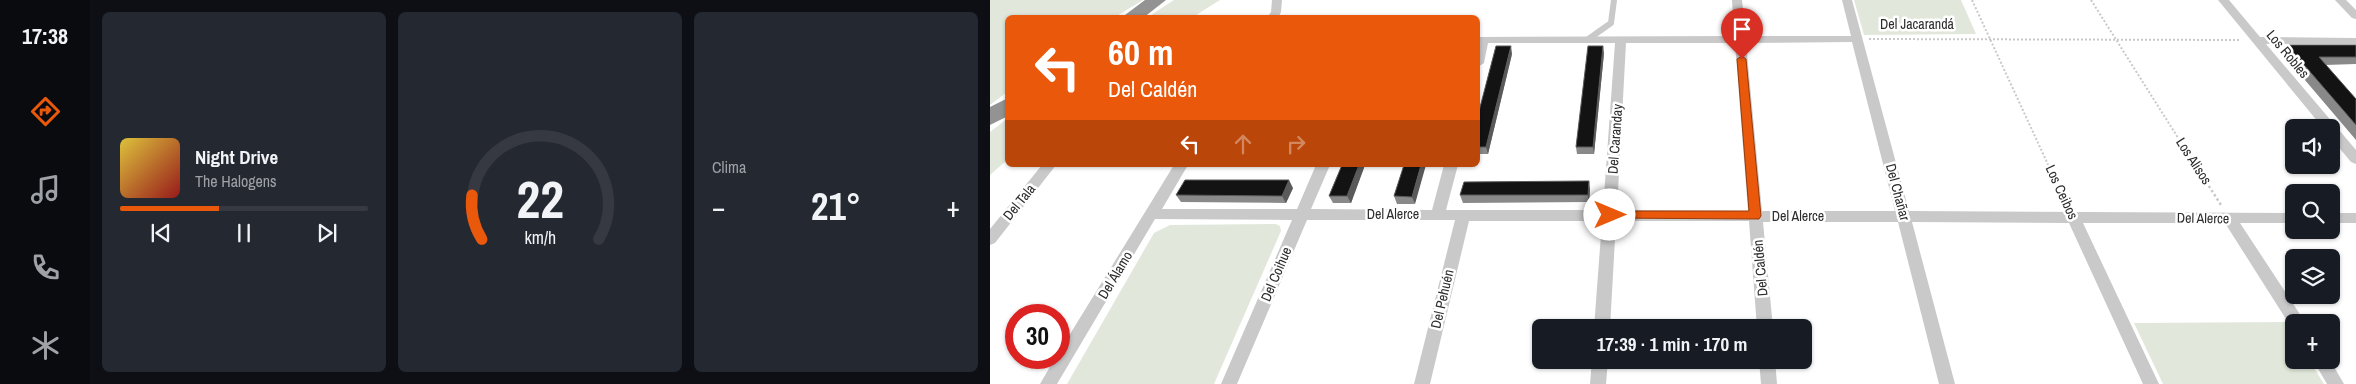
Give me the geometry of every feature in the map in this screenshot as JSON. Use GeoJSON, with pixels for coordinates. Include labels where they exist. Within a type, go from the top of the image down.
{"type":"FeatureCollection","features":[{"type":"Feature","properties":{"kind":"highway"},"geometry":{"type":"LineString","coordinates":[[1135,15],[1158,0]]}},
{"type":"Feature","properties":{"kind":"highway"},"geometry":{"type":"LineString","coordinates":[[990,118],[1005,107]]}},
{"type":"Feature","properties":{"kind":"street"},"geometry":{"type":"LineString","coordinates":[[1274,15],[1277,0]]}},
{"type":"Feature","properties":{"kind":"street","name":"Del Caldén"},"geometry":{"type":"LineString","coordinates":[[1737,0],[1764,319]]}},
{"type":"Feature","properties":{"kind":"street","name":"Del Chañar"},"geometry":{"type":"LineString","coordinates":[[1847,0],[1947,384]]}},
{"type":"Feature","properties":{"kind":"street","name":"Los Robles"},"geometry":{"type":"LineString","coordinates":[[2223,0],[2323,119]]}},
{"type":"Feature","properties":{"kind":"street"},"geometry":{"type":"LineString","coordinates":[[2340,0],[2356,16]]}},
{"type":"Feature","properties":{"kind":"street"},"geometry":{"type":"LineString","coordinates":[[1480,40],[1858,39]]}},
{"type":"Feature","properties":{"kind":"street","name":"Del Caranday"},"geometry":{"type":"LineString","coordinates":[[1603,319],[1621,40]]}},
{"type":"Feature","properties":{"kind":"street"},"geometry":{"type":"LineString","coordinates":[[2257,40],[2356,41]]}},
{"type":"Feature","properties":{"kind":"street","name":"Los Robles"},"geometry":{"type":"LineString","coordinates":[[2340,140],[2356,159]]}},
{"type":"Feature","properties":{"kind":"street","name":"Del Tala"},"geometry":{"type":"LineString","coordinates":[[990,239],[1047,167]]}},
{"type":"Feature","properties":{"kind":"street","name":"Del Álamo"},"geometry":{"type":"LineString","coordinates":[[1048,384],[1180,167]]}},
{"type":"Feature","properties":{"kind":"street","name":"Del Coihue"},"geometry":{"type":"LineString","coordinates":[[1229,384],[1322,167]]}},
{"type":"Feature","properties":{"kind":"street"},"geometry":{"type":"LineString","coordinates":[[1438,214],[1450,167]]}},
{"type":"Feature","properties":{"kind":"street","name":"Del Alerce"},"geometry":{"type":"LineString","coordinates":[[1151,214],[2285,218]]}},
{"type":"Feature","properties":{"kind":"street","name":"Del Pehuén"},"geometry":{"type":"LineString","coordinates":[[1422,384],[1463,215]]}},
{"type":"Feature","properties":{"kind":"street","name":"Los Ceibos"},"geometry":{"type":"LineString","coordinates":[[2073,217],[2151,384]]}},
{"type":"Feature","properties":{"kind":"street"},"geometry":{"type":"LineString","coordinates":[[2340,218],[2356,218]]}},
{"type":"Feature","properties":{"kind":"street"},"geometry":{"type":"LineString","coordinates":[[2230,219],[2292,314]]}},
{"type":"Feature","properties":{"kind":"street"},"geometry":{"type":"LineString","coordinates":[[1598,384],[1599,369]]}},
{"type":"Feature","properties":{"kind":"street"},"geometry":{"type":"LineString","coordinates":[[1768,369],[1769,384]]}},
{"type":"Feature","properties":{"kind":"street"},"geometry":{"type":"LineString","coordinates":[[2327,369],[2336,384]]}},
{"type":"Feature","properties":{"kind":"lane"},"geometry":{"type":"LineString","coordinates":[[1587,40],[1611,23],[1614,0]]}},
{"type":"Feature","properties":{"kind":"path","name":"Los Ceibos"},"geometry":{"type":"LineString","coordinates":[[1972,0],[2073,217]]}},
{"type":"Feature","properties":{"kind":"path","name":"Los Alisos"},"geometry":{"type":"LineString","coordinates":[[2091,0],[2230,219]]}},
{"type":"Feature","properties":{"kind":"path","name":"Del Jacarandá"},"geometry":{"type":"LineString","coordinates":[[1858,39],[2257,40]]}},
{"type":"Feature","properties":{"kind":"shaded area"},"geometry":{"type":"Polygon","coordinates":[[[990,0],[1143,0],[1118,15],[1005,15],[1005,94],[990,105],[990,0]]]}},
{"type":"Feature","properties":{"kind":"shaded area"},"geometry":{"type":"Polygon","coordinates":[[[1174,0],[1220,0],[1196,15],[1151,15],[1174,0]]]}},
{"type":"Feature","properties":{"kind":"shaded area"},"geometry":{"type":"Polygon","coordinates":[[[1854,0],[1961,0],[1976,34],[1864,35],[1854,0]]]}},
{"type":"Feature","properties":{"kind":"shaded area"},"geometry":{"type":"Polygon","coordinates":[[[1005,121],[1005,162],[990,175],[990,132],[1005,121]]]}},
{"type":"Feature","properties":{"kind":"shaded area"},"geometry":{"type":"Polygon","coordinates":[[[1276,224],[1280,226],[1281,231],[1214,384],[1067,384],[1154,233],[1170,225],[1276,224]]]}},
{"type":"Feature","properties":{"kind":"shaded area"},"geometry":{"type":"Polygon","coordinates":[[[2285,322],[2285,369],[2315,369],[2324,384],[2163,384],[2134,323],[2285,322]]]}},
{"type":"Feature","properties":{"kind":"building"},"geometry":{"type":"Polygon","coordinates":[[[2287,45],[2356,45],[2356,57],[2319,57],[2356,99],[2356,125],[2287,45]]]}},
{"type":"Feature","properties":{"kind":"building"},"geometry":{"type":"Polygon","coordinates":[[[1496,46],[1511,46],[1486,147],[1480,147],[1480,107],[1496,46]]]}},
{"type":"Feature","properties":{"kind":"building"},"geometry":{"type":"Polygon","coordinates":[[[1588,46],[1603,46],[1593,147],[1576,147],[1588,46]]]}},
{"type":"Feature","properties":{"kind":"building"},"geometry":{"type":"Polygon","coordinates":[[[1341,167],[1358,167],[1347,196],[1329,196],[1341,167]]]}},
{"type":"Feature","properties":{"kind":"building"},"geometry":{"type":"Polygon","coordinates":[[[1403,167],[1420,167],[1412,197],[1394,196],[1403,167]]]}},
{"type":"Feature","properties":{"kind":"building"},"geometry":{"type":"Polygon","coordinates":[[[1185,180],[1289,180],[1282,196],[1176,195],[1185,180]]]}},
{"type":"Feature","properties":{"kind":"building"},"geometry":{"type":"Polygon","coordinates":[[[1589,181],[1588,195],[1460,195],[1464,182],[1589,181]]]}},
{"type":"Feature","properties":{"kind":"route"},"geometry":{"type":"LineString","coordinates":[[1610,215],[1755,216],[1742,59]]}}]}
